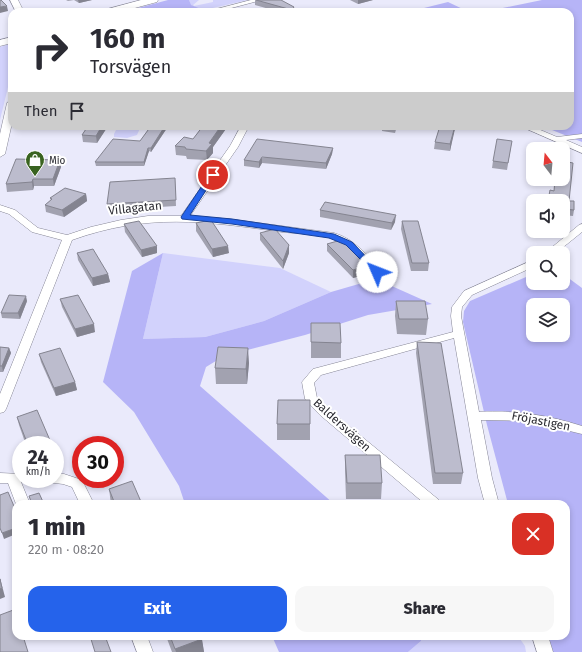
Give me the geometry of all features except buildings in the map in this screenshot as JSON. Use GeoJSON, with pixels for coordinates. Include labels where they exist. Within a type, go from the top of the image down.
{"type":"FeatureCollection","features":[{"type":"Feature","properties":{"kind":"highway"},"geometry":{"type":"LineString","coordinates":[[123,8],[153,0]]}},
{"type":"Feature","properties":{"kind":"street"},"geometry":{"type":"LineString","coordinates":[[225,8],[259,0]]}},
{"type":"Feature","properties":{"kind":"street"},"geometry":{"type":"LineString","coordinates":[[0,154],[8,121]]}},
{"type":"Feature","properties":{"kind":"street"},"geometry":{"type":"LineString","coordinates":[[185,217],[218,166],[234,147],[243,130]]}},
{"type":"Feature","properties":{"kind":"street"},"geometry":{"type":"LineString","coordinates":[[534,130],[582,150]]}},
{"type":"Feature","properties":{"kind":"street"},"geometry":{"type":"LineString","coordinates":[[556,139],[582,136]]}},
{"type":"Feature","properties":{"kind":"street"},"geometry":{"type":"LineString","coordinates":[[0,208],[15,214],[35,230],[68,238],[0,409]]}},
{"type":"Feature","properties":{"kind":"street","name":"Villagatan"},"geometry":{"type":"LineString","coordinates":[[68,238],[90,229],[116,222],[185,217],[232,221],[331,236],[349,244],[377,272]]}},
{"type":"Feature","properties":{"kind":"street"},"geometry":{"type":"LineString","coordinates":[[559,246],[582,227]]}},
{"type":"Feature","properties":{"kind":"street"},"geometry":{"type":"LineString","coordinates":[[491,500],[485,478],[475,416],[458,334],[456,316],[457,306],[464,296],[526,266]]}},
{"type":"Feature","properties":{"kind":"street","name":"Baldersvägen"},"geometry":{"type":"LineString","coordinates":[[429,500],[324,412],[311,399],[308,382],[317,372],[458,334]]}},
{"type":"Feature","properties":{"kind":"street","name":"Fröjastigen"},"geometry":{"type":"LineString","coordinates":[[475,416],[517,415],[545,419],[582,430]]}},
{"type":"Feature","properties":{"kind":"street"},"geometry":{"type":"LineString","coordinates":[[11,478],[21,500]]}},
{"type":"Feature","properties":{"kind":"street"},"geometry":{"type":"LineString","coordinates":[[64,479],[77,484],[85,500]]}},
{"type":"Feature","properties":{"kind":"street"},"geometry":{"type":"LineString","coordinates":[[140,640],[145,652]]}},
{"type":"Feature","properties":{"kind":"street"},"geometry":{"type":"LineString","coordinates":[[541,640],[544,652]]}},
{"type":"Feature","properties":{"kind":"shaded area"},"geometry":{"type":"Polygon","coordinates":[[[168,0],[189,0],[191,5],[199,8],[138,8],[168,0]]]}},
{"type":"Feature","properties":{"kind":"shaded area"},"geometry":{"type":"Polygon","coordinates":[[[189,0],[199,0],[193,5],[194,6],[213,2],[213,0],[248,0],[213,8],[198,8],[190,5],[189,0]]]}},
{"type":"Feature","properties":{"kind":"shaded area"},"geometry":{"type":"Polygon","coordinates":[[[542,0],[582,0],[582,142],[552,130],[574,130],[574,8],[503,8],[542,0]]]}},
{"type":"Feature","properties":{"kind":"shaded area"},"geometry":{"type":"Polygon","coordinates":[[[448,2],[461,8],[424,8],[448,2]]]}},
{"type":"Feature","properties":{"kind":"shaded area"},"geometry":{"type":"Polygon","coordinates":[[[8,44],[8,87],[0,120],[0,47],[8,44]]]}},
{"type":"Feature","properties":{"kind":"shaded area"},"geometry":{"type":"Polygon","coordinates":[[[116,130],[139,130],[137,135],[127,138],[114,137],[116,130]]]}},
{"type":"Feature","properties":{"kind":"shaded area"},"geometry":{"type":"Polygon","coordinates":[[[163,253],[280,268],[331,292],[264,321],[205,337],[143,339],[163,253]]]}},
{"type":"Feature","properties":{"kind":"shaded area"},"geometry":{"type":"Polygon","coordinates":[[[163,253],[143,339],[205,337],[264,321],[331,292],[376,279],[432,304],[368,315],[305,335],[224,356],[206,367],[200,386],[329,500],[184,500],[179,486],[134,412],[103,382],[132,271],[163,253]]]}},
{"type":"Feature","properties":{"kind":"shaded area"},"geometry":{"type":"Polygon","coordinates":[[[526,277],[526,290],[570,290],[570,279],[582,288],[582,652],[553,652],[549,640],[570,640],[570,500],[507,500],[487,425],[463,322],[464,311],[470,301],[526,277]]]}},
{"type":"Feature","properties":{"kind":"shaded area"},"geometry":{"type":"Polygon","coordinates":[[[274,640],[421,640],[408,652],[279,652],[274,640]]]}},
{"type":"Feature","properties":{"kind":"shaded area"},"geometry":{"type":"Polygon","coordinates":[[[521,640],[525,646],[526,652],[408,652],[421,641],[521,640]]]}},
{"type":"Feature","properties":{"kind":"place","name":"Mio"},"geometry":{"type":"Point","coordinates":[35,177]}},
{"type":"Feature","properties":{"kind":"route"},"geometry":{"type":"LineString","coordinates":[[213,175],[185,217],[232,221],[339,238],[349,244],[377,272]]}}]}
